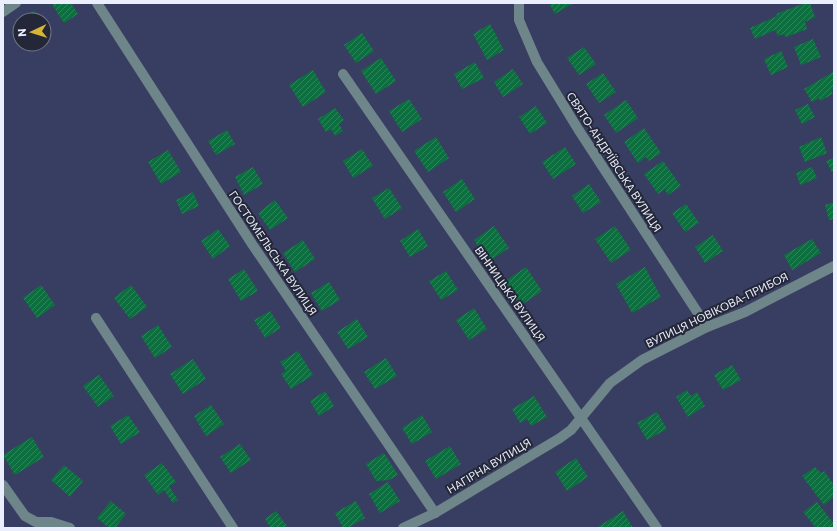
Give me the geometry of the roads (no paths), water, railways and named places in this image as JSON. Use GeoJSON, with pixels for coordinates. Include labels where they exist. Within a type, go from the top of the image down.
{"type":"FeatureCollection","features":[{"type":"Feature","properties":{"kind":"street"},"geometry":{"type":"LineString","coordinates":[[3,12],[16,3]]}},
{"type":"Feature","properties":{"kind":"street","name":"ГОСТОМЕЛЬСЬКА ВУЛИЦЯ"},"geometry":{"type":"LineString","coordinates":[[97,3],[252,244],[435,513]]}},
{"type":"Feature","properties":{"kind":"street","name":"СВЯТО-АНДРІЇВСЬКА ВУЛИЦЯ"},"geometry":{"type":"LineString","coordinates":[[519,3],[519,20],[537,62],[578,129],[707,326]]}},
{"type":"Feature","properties":{"kind":"street","name":"ВІННИЦЬКА ВУЛИЦЯ"},"geometry":{"type":"LineString","coordinates":[[343,74],[581,416],[657,528]]}},
{"type":"Feature","properties":{"kind":"street","name":"ВУЛИЦЯ НОВІКОВА-ПРИБОЯ"},"geometry":{"type":"LineString","coordinates":[[581,416],[610,383],[642,360],[707,326],[745,312],[834,266]]}},
{"type":"Feature","properties":{"kind":"street"},"geometry":{"type":"LineString","coordinates":[[96,318],[234,528]]}},
{"type":"Feature","properties":{"kind":"street","name":"НАГІРНА ВУЛИЦЯ"},"geometry":{"type":"LineString","coordinates":[[403,528],[435,513],[560,438],[571,430],[581,416]]}},
{"type":"Feature","properties":{"kind":"street"},"geometry":{"type":"LineString","coordinates":[[3,485],[25,516],[36,522],[51,522],[70,528]]}}]}
